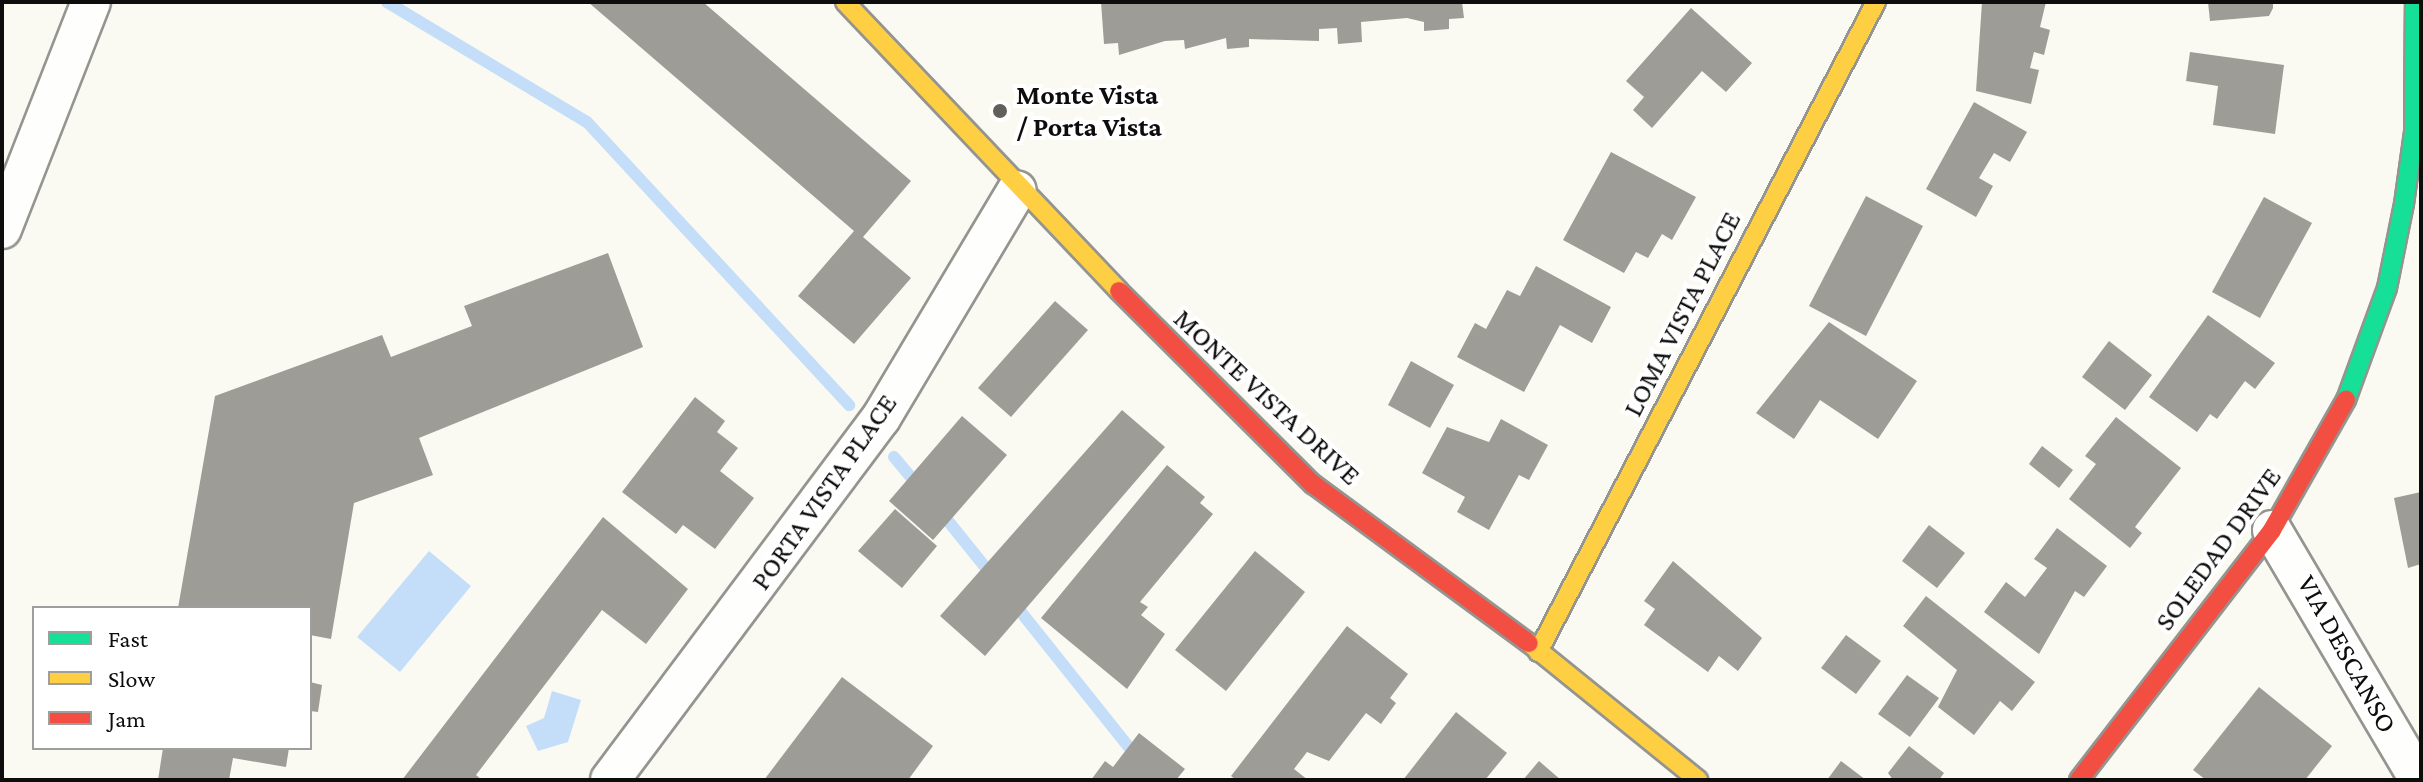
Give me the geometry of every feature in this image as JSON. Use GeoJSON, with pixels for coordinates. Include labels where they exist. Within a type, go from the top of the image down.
{"type":"FeatureCollection","features":[{"type":"Feature","properties":{"kind":"street"},"geometry":{"type":"LineString","coordinates":[[2,229],[91,2]]}},
{"type":"Feature","properties":{"kind":"street","name":"MONTE VISTA DRIVE"},"geometry":{"type":"LineString","coordinates":[[845,2],[1017,190],[1313,484],[1538,652],[1698,780]]}},
{"type":"Feature","properties":{"kind":"street","name":"LOMA VISTA PLACE"},"geometry":{"type":"LineString","coordinates":[[1538,652],[1876,2]]}},
{"type":"Feature","properties":{"kind":"street","name":"SOLEDAD DRIVE"},"geometry":{"type":"LineString","coordinates":[[2079,780],[2272,530],[2346,400],[2387,288],[2414,132],[2415,2]]}},
{"type":"Feature","properties":{"kind":"street","name":"PORTA VISTA PLACE"},"geometry":{"type":"LineString","coordinates":[[610,780],[873,430],[1017,190]]}},
{"type":"Feature","properties":{"kind":"street","name":"VIA DESCANSO"},"geometry":{"type":"LineString","coordinates":[[2272,530],[2419,780]]}},
{"type":"Feature","properties":{"kind":"water"},"geometry":{"type":"Polygon","coordinates":[[[429,551],[471,586],[400,672],[357,637],[429,551]]]}},
{"type":"Feature","properties":{"kind":"water"},"geometry":{"type":"Polygon","coordinates":[[[552,691],[581,700],[568,742],[538,751],[526,726],[544,718],[552,691]]]}},
{"type":"Feature","properties":{"kind":"building"},"geometry":{"type":"Polygon","coordinates":[[[588,2],[703,2],[911,181],[863,237],[911,278],[854,344],[798,296],[854,231],[588,2]]]}},
{"type":"Feature","properties":{"kind":"building"},"geometry":{"type":"Polygon","coordinates":[[[1101,2],[1462,2],[1464,18],[1449,19],[1449,29],[1424,31],[1424,22],[1407,18],[1361,22],[1362,42],[1338,44],[1337,28],[1319,29],[1319,41],[1249,39],[1249,47],[1227,49],[1226,38],[1185,49],[1184,40],[1165,41],[1119,55],[1118,43],[1104,44],[1101,2]]]}},
{"type":"Feature","properties":{"kind":"building"},"geometry":{"type":"Polygon","coordinates":[[[1982,2],[2046,2],[2040,27],[2050,30],[2044,55],[2034,52],[2030,68],[2039,70],[2031,104],[1976,91],[1982,2]]]}},
{"type":"Feature","properties":{"kind":"building"},"geometry":{"type":"Polygon","coordinates":[[[2208,2],[2273,2],[2273,8],[2269,16],[2210,21],[2208,2]]]}},
{"type":"Feature","properties":{"kind":"building"},"geometry":{"type":"Polygon","coordinates":[[[1691,8],[1752,63],[1726,92],[1702,71],[1652,128],[1633,110],[1644,97],[1626,81],[1691,8]]]}},
{"type":"Feature","properties":{"kind":"building"},"geometry":{"type":"Polygon","coordinates":[[[2190,52],[2284,65],[2275,134],[2213,125],[2218,86],[2186,81],[2190,52]]]}},
{"type":"Feature","properties":{"kind":"building"},"geometry":{"type":"Polygon","coordinates":[[[1974,102],[2027,132],[2010,162],[1994,153],[1979,178],[1993,186],[1976,217],[1926,189],[1974,102]]]}},
{"type":"Feature","properties":{"kind":"building"},"geometry":{"type":"Polygon","coordinates":[[[1611,152],[1696,197],[1672,240],[1662,234],[1648,258],[1636,252],[1624,273],[1563,240],[1611,152]]]}},
{"type":"Feature","properties":{"kind":"building"},"geometry":{"type":"Polygon","coordinates":[[[1866,196],[1923,226],[1866,336],[1809,306],[1866,196]]]}},
{"type":"Feature","properties":{"kind":"building"},"geometry":{"type":"Polygon","coordinates":[[[2264,197],[2312,223],[2260,318],[2212,292],[2264,197]]]}},
{"type":"Feature","properties":{"kind":"building"},"geometry":{"type":"Polygon","coordinates":[[[608,253],[643,347],[419,438],[433,475],[354,503],[331,639],[312,635],[312,606],[178,606],[215,396],[382,335],[391,357],[472,326],[464,306],[608,253]]]}},
{"type":"Feature","properties":{"kind":"building"},"geometry":{"type":"Polygon","coordinates":[[[1536,266],[1611,307],[1592,343],[1560,325],[1524,392],[1457,357],[1475,323],[1486,329],[1507,290],[1520,296],[1536,266]]]}},
{"type":"Feature","properties":{"kind":"building"},"geometry":{"type":"Polygon","coordinates":[[[1055,301],[1088,330],[1011,417],[978,388],[1055,301]]]}},
{"type":"Feature","properties":{"kind":"building"},"geometry":{"type":"Polygon","coordinates":[[[2208,315],[2275,363],[2255,389],[2245,381],[2217,419],[2210,414],[2197,432],[2149,397],[2208,315]]]}},
{"type":"Feature","properties":{"kind":"building"},"geometry":{"type":"Polygon","coordinates":[[[1829,322],[1917,381],[1878,439],[1820,400],[1794,439],[1756,413],[1829,322]]]}},
{"type":"Feature","properties":{"kind":"building"},"geometry":{"type":"Polygon","coordinates":[[[2109,341],[2152,375],[2125,410],[2082,377],[2109,341]]]}},
{"type":"Feature","properties":{"kind":"building"},"geometry":{"type":"Polygon","coordinates":[[[1411,361],[1454,385],[1430,428],[1388,405],[1411,361]]]}},
{"type":"Feature","properties":{"kind":"building"},"geometry":{"type":"Polygon","coordinates":[[[695,397],[725,421],[717,432],[738,448],[720,471],[754,498],[715,549],[683,525],[676,534],[622,492],[695,397]]]}},
{"type":"Feature","properties":{"kind":"building"},"geometry":{"type":"Polygon","coordinates":[[[1122,410],[1165,447],[985,656],[940,616],[1122,410]]]}},
{"type":"Feature","properties":{"kind":"building"},"geometry":{"type":"Polygon","coordinates":[[[962,416],[1007,455],[933,540],[889,501],[962,416]]]}},
{"type":"Feature","properties":{"kind":"building"},"geometry":{"type":"Polygon","coordinates":[[[2116,417],[2181,468],[2135,527],[2142,533],[2130,548],[2069,499],[2096,464],[2085,456],[2116,417]]]}},
{"type":"Feature","properties":{"kind":"building"},"geometry":{"type":"Polygon","coordinates":[[[1501,419],[1548,445],[1529,480],[1519,475],[1489,530],[1457,512],[1465,497],[1422,473],[1447,427],[1489,442],[1501,419]]]}},
{"type":"Feature","properties":{"kind":"building"},"geometry":{"type":"Polygon","coordinates":[[[2042,446],[2073,470],[2059,488],[2029,464],[2042,446]]]}},
{"type":"Feature","properties":{"kind":"building"},"geometry":{"type":"Polygon","coordinates":[[[1167,465],[1205,497],[1200,503],[1213,514],[1140,602],[1148,607],[1141,615],[1165,634],[1127,689],[1041,618],[1167,465]]]}},
{"type":"Feature","properties":{"kind":"building"},"geometry":{"type":"Polygon","coordinates":[[[2421,492],[2421,564],[2408,568],[2394,498],[2421,492]]]}},
{"type":"Feature","properties":{"kind":"building"},"geometry":{"type":"Polygon","coordinates":[[[895,509],[937,546],[902,588],[858,551],[895,509]]]}},
{"type":"Feature","properties":{"kind":"building"},"geometry":{"type":"Polygon","coordinates":[[[603,517],[688,589],[646,644],[602,610],[476,775],[482,780],[402,780],[603,517]]]}},
{"type":"Feature","properties":{"kind":"building"},"geometry":{"type":"Polygon","coordinates":[[[1929,525],[1965,553],[1937,588],[1902,561],[1929,525]]]}},
{"type":"Feature","properties":{"kind":"building"},"geometry":{"type":"Polygon","coordinates":[[[2057,528],[2107,566],[2084,597],[2075,591],[2039,654],[1984,612],[2006,582],[2025,597],[2047,568],[2034,559],[2057,528]]]}},
{"type":"Feature","properties":{"kind":"building"},"geometry":{"type":"Polygon","coordinates":[[[1255,551],[1305,592],[1226,691],[1175,650],[1255,551]]]}},
{"type":"Feature","properties":{"kind":"building"},"geometry":{"type":"Polygon","coordinates":[[[1673,561],[1762,638],[1738,671],[1719,656],[1708,672],[1644,625],[1655,609],[1644,601],[1673,561]]]}},
{"type":"Feature","properties":{"kind":"building"},"geometry":{"type":"Polygon","coordinates":[[[1926,596],[2035,682],[2012,711],[2000,701],[1974,735],[1938,707],[1957,670],[1903,626],[1926,596]]]}},
{"type":"Feature","properties":{"kind":"building"},"geometry":{"type":"Polygon","coordinates":[[[1347,626],[1408,674],[1390,698],[1396,703],[1381,724],[1366,713],[1329,761],[1307,752],[1294,769],[1308,780],[1236,780],[1231,776],[1347,626]]]}},
{"type":"Feature","properties":{"kind":"building"},"geometry":{"type":"Polygon","coordinates":[[[1846,635],[1881,661],[1856,694],[1821,668],[1846,635]]]}},
{"type":"Feature","properties":{"kind":"building"},"geometry":{"type":"Polygon","coordinates":[[[1907,675],[1939,698],[1910,737],[1878,714],[1907,675]]]}},
{"type":"Feature","properties":{"kind":"building"},"geometry":{"type":"Polygon","coordinates":[[[842,677],[933,746],[908,780],[764,780],[842,677]]]}},
{"type":"Feature","properties":{"kind":"building"},"geometry":{"type":"Polygon","coordinates":[[[312,682],[322,685],[318,712],[312,711],[312,682]]]}},
{"type":"Feature","properties":{"kind":"building"},"geometry":{"type":"Polygon","coordinates":[[[2259,687],[2332,746],[2305,780],[2206,780],[2193,770],[2259,687]]]}},
{"type":"Feature","properties":{"kind":"building"},"geometry":{"type":"Polygon","coordinates":[[[1456,712],[1507,753],[1485,780],[1403,780],[1456,712]]]}},
{"type":"Feature","properties":{"kind":"building"},"geometry":{"type":"Polygon","coordinates":[[[1139,733],[1185,769],[1176,780],[1091,780],[1105,761],[1113,767],[1139,733]]]}},
{"type":"Feature","properties":{"kind":"building"},"geometry":{"type":"Polygon","coordinates":[[[1909,746],[1944,773],[1939,780],[1893,780],[1888,773],[1909,746]]]}},
{"type":"Feature","properties":{"kind":"building"},"geometry":{"type":"Polygon","coordinates":[[[163,750],[289,750],[286,767],[233,758],[229,780],[158,780],[163,750]]]}},
{"type":"Feature","properties":{"kind":"building"},"geometry":{"type":"Polygon","coordinates":[[[1539,761],[1561,780],[1523,780],[1539,761]]]}},
{"type":"Feature","properties":{"kind":"building"},"geometry":{"type":"Polygon","coordinates":[[[1841,761],[1866,780],[1827,780],[1841,761]]]}},
{"type":"Feature","properties":{"kind":"waterway"},"geometry":{"type":"LineString","coordinates":[[387,2],[587,122],[849,405]]}},
{"type":"Feature","properties":{"kind":"waterway"},"geometry":{"type":"LineString","coordinates":[[894,457],[920,488]]}},
{"type":"Feature","properties":{"kind":"waterway"},"geometry":{"type":"LineString","coordinates":[[940,511],[994,578]]}},
{"type":"Feature","properties":{"kind":"waterway"},"geometry":{"type":"LineString","coordinates":[[1013,602],[1155,780]]}},
{"type":"Feature","properties":{"kind":"traffic: fast"},"geometry":{"type":"LineString","coordinates":[[2346,400],[2387,288],[2404,204],[2414,132],[2415,2]]}},
{"type":"Feature","properties":{"kind":"traffic: slow"},"geometry":{"type":"LineString","coordinates":[[845,2],[1119,291]]}},
{"type":"Feature","properties":{"kind":"traffic: slow"},"geometry":{"type":"LineString","coordinates":[[1538,652],[1876,2]]}},
{"type":"Feature","properties":{"kind":"traffic: slow"},"geometry":{"type":"LineString","coordinates":[[1529,643],[1698,780]]}},
{"type":"Feature","properties":{"kind":"traffic: jam"},"geometry":{"type":"LineString","coordinates":[[1119,291],[1313,484],[1529,643]]}},
{"type":"Feature","properties":{"kind":"traffic: jam"},"geometry":{"type":"LineString","coordinates":[[2079,780],[2272,530],[2346,400]]}},
{"type":"Feature","properties":{"kind":"place","name":"Monte Vista / Porta Vista"},"geometry":{"type":"Point","coordinates":[1000,111]}}]}
